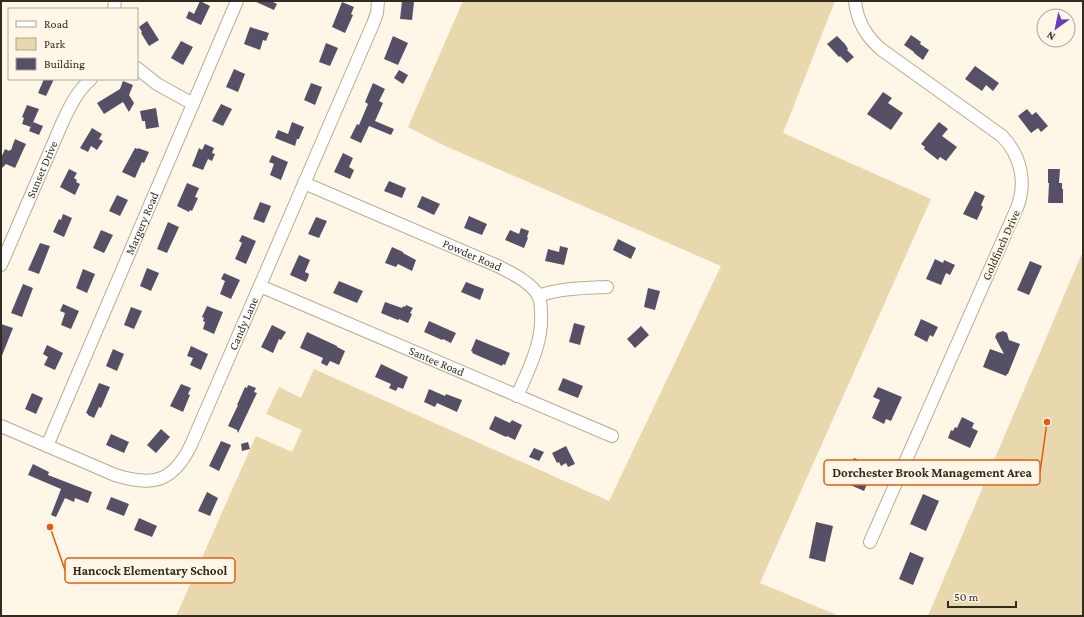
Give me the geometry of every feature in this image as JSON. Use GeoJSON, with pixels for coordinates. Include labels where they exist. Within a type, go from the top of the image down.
{"type":"FeatureCollection","features":[{"type":"Feature","properties":{"kind":"street","name":"Margery Road"},"geometry":{"type":"LineString","coordinates":[[47,446],[237,1]]}},
{"type":"Feature","properties":{"kind":"street","name":"Candy Lane"},"geometry":{"type":"LineString","coordinates":[[1,426],[115,475],[131,479],[157,480],[171,473],[182,462],[191,445],[373,24],[377,13],[378,1]]}},
{"type":"Feature","properties":{"kind":"street","name":"Goldfinch Drive"},"geometry":{"type":"LineString","coordinates":[[856,1],[856,8],[860,22],[871,40],[882,50],[1002,136],[1015,153],[1020,166],[1022,181],[1021,195],[1017,208],[870,542]]}},
{"type":"Feature","properties":{"kind":"street"},"geometry":{"type":"LineString","coordinates":[[138,69],[157,84],[193,104]]}},
{"type":"Feature","properties":{"kind":"street","name":"Sunset Drive"},"geometry":{"type":"LineString","coordinates":[[1,265],[63,121],[72,103],[90,80]]}},
{"type":"Feature","properties":{"kind":"street","name":"Powder Road"},"geometry":{"type":"LineString","coordinates":[[304,183],[500,267],[531,287],[538,296]]}},
{"type":"Feature","properties":{"kind":"street","name":"Santee Road"},"geometry":{"type":"LineString","coordinates":[[260,286],[612,436]]}},
{"type":"Feature","properties":{"kind":"street"},"geometry":{"type":"LineString","coordinates":[[517,396],[539,340],[541,306],[538,296],[562,290],[607,287]]}},
{"type":"Feature","properties":{"kind":"green space"},"geometry":{"type":"Polygon","coordinates":[[[463,1],[835,1],[783,133],[931,199],[760,583],[839,616],[176,616],[256,436],[292,452],[302,430],[266,414],[279,387],[301,398],[314,369],[609,501],[721,266],[443,145],[408,127],[463,1]]]}},
{"type":"Feature","properties":{"kind":"green space"},"geometry":{"type":"Polygon","coordinates":[[[1083,251],[1083,616],[928,616],[942,583],[1083,251]]]}},
{"type":"Feature","properties":{"kind":"building"},"geometry":{"type":"Polygon","coordinates":[[[200,1],[210,6],[201,25],[186,18],[189,11],[194,14],[200,1]]]}},
{"type":"Feature","properties":{"kind":"building"},"geometry":{"type":"Polygon","coordinates":[[[254,1],[271,1],[277,4],[274,10],[254,1]]]}},
{"type":"Feature","properties":{"kind":"building"},"geometry":{"type":"Polygon","coordinates":[[[402,1],[414,2],[412,20],[400,19],[402,1]]]}},
{"type":"Feature","properties":{"kind":"building"},"geometry":{"type":"Polygon","coordinates":[[[342,2],[354,7],[351,14],[353,15],[345,33],[332,27],[342,2]]]}},
{"type":"Feature","properties":{"kind":"building"},"geometry":{"type":"Polygon","coordinates":[[[147,21],[159,40],[149,46],[139,27],[147,21]]]}},
{"type":"Feature","properties":{"kind":"building"},"geometry":{"type":"Polygon","coordinates":[[[250,27],[269,33],[266,41],[263,40],[260,50],[244,44],[250,27]]]}},
{"type":"Feature","properties":{"kind":"building"},"geometry":{"type":"Polygon","coordinates":[[[911,35],[929,50],[923,60],[904,45],[911,35]]]}},
{"type":"Feature","properties":{"kind":"building"},"geometry":{"type":"Polygon","coordinates":[[[393,36],[408,43],[398,65],[384,59],[393,36]]]}},
{"type":"Feature","properties":{"kind":"building"},"geometry":{"type":"Polygon","coordinates":[[[837,36],[854,57],[847,63],[827,44],[837,36]]]}},
{"type":"Feature","properties":{"kind":"building"},"geometry":{"type":"Polygon","coordinates":[[[181,41],[193,47],[183,65],[171,58],[181,41]]]}},
{"type":"Feature","properties":{"kind":"building"},"geometry":{"type":"Polygon","coordinates":[[[326,43],[338,48],[330,66],[319,62],[326,43]]]}},
{"type":"Feature","properties":{"kind":"building"},"geometry":{"type":"Polygon","coordinates":[[[975,66],[999,83],[993,91],[986,85],[982,91],[965,79],[975,66]]]}},
{"type":"Feature","properties":{"kind":"building"},"geometry":{"type":"Polygon","coordinates":[[[234,69],[245,74],[238,92],[226,87],[234,69]]]}},
{"type":"Feature","properties":{"kind":"building"},"geometry":{"type":"Polygon","coordinates":[[[399,70],[408,75],[403,84],[394,78],[399,70]]]}},
{"type":"Feature","properties":{"kind":"building"},"geometry":{"type":"Polygon","coordinates":[[[44,80],[54,80],[46,96],[38,93],[44,80]]]}},
{"type":"Feature","properties":{"kind":"building"},"geometry":{"type":"Polygon","coordinates":[[[123,81],[133,85],[129,95],[134,103],[129,112],[123,102],[104,114],[97,103],[120,89],[123,81]]]}},
{"type":"Feature","properties":{"kind":"building"},"geometry":{"type":"Polygon","coordinates":[[[311,83],[322,87],[315,105],[304,100],[311,83]]]}},
{"type":"Feature","properties":{"kind":"building"},"geometry":{"type":"Polygon","coordinates":[[[373,83],[385,89],[379,101],[383,103],[375,121],[394,129],[391,135],[369,126],[361,143],[350,138],[357,124],[359,125],[368,104],[365,102],[373,83]]]}},
{"type":"Feature","properties":{"kind":"building"},"geometry":{"type":"Polygon","coordinates":[[[883,92],[892,98],[888,103],[903,113],[891,130],[867,114],[883,92]]]}},
{"type":"Feature","properties":{"kind":"building"},"geometry":{"type":"Polygon","coordinates":[[[221,104],[232,109],[223,126],[212,121],[221,104]]]}},
{"type":"Feature","properties":{"kind":"building"},"geometry":{"type":"Polygon","coordinates":[[[27,105],[39,109],[31,127],[22,124],[24,118],[22,117],[27,105]]]}},
{"type":"Feature","properties":{"kind":"building"},"geometry":{"type":"Polygon","coordinates":[[[156,108],[159,127],[146,129],[145,121],[142,121],[140,111],[156,108]]]}},
{"type":"Feature","properties":{"kind":"building"},"geometry":{"type":"Polygon","coordinates":[[[1027,109],[1032,115],[1036,112],[1048,126],[1041,132],[1038,128],[1031,133],[1018,116],[1027,109]]]}},
{"type":"Feature","properties":{"kind":"building"},"geometry":{"type":"Polygon","coordinates":[[[33,122],[43,126],[39,135],[29,131],[33,122]]]}},
{"type":"Feature","properties":{"kind":"building"},"geometry":{"type":"Polygon","coordinates":[[[292,122],[304,127],[295,146],[275,138],[278,130],[288,134],[292,122]]]}},
{"type":"Feature","properties":{"kind":"building"},"geometry":{"type":"Polygon","coordinates":[[[939,122],[948,129],[942,136],[957,147],[946,161],[940,157],[938,160],[924,149],[925,147],[921,144],[939,122]]]}},
{"type":"Feature","properties":{"kind":"building"},"geometry":{"type":"Polygon","coordinates":[[[92,128],[102,134],[99,139],[103,141],[97,150],[91,146],[88,152],[80,148],[92,128]]]}},
{"type":"Feature","properties":{"kind":"building"},"geometry":{"type":"Polygon","coordinates":[[[15,139],[26,144],[15,168],[6,164],[1,169],[1,158],[5,149],[9,151],[11,150],[15,139]]]}},
{"type":"Feature","properties":{"kind":"building"},"geometry":{"type":"Polygon","coordinates":[[[205,144],[214,148],[212,153],[215,154],[212,161],[208,159],[203,170],[192,166],[199,148],[202,150],[205,144]]]}},
{"type":"Feature","properties":{"kind":"building"},"geometry":{"type":"Polygon","coordinates":[[[135,148],[149,152],[144,163],[142,162],[135,178],[122,172],[135,148]]]}},
{"type":"Feature","properties":{"kind":"building"},"geometry":{"type":"Polygon","coordinates":[[[343,153],[353,158],[349,167],[354,170],[350,179],[334,172],[343,153]]]}},
{"type":"Feature","properties":{"kind":"building"},"geometry":{"type":"Polygon","coordinates":[[[272,155],[288,162],[281,180],[270,175],[274,164],[269,162],[272,155]]]}},
{"type":"Feature","properties":{"kind":"building"},"geometry":{"type":"Polygon","coordinates":[[[69,169],[77,173],[74,178],[77,180],[76,182],[80,184],[75,195],[60,187],[69,169]]]}},
{"type":"Feature","properties":{"kind":"building"},"geometry":{"type":"Polygon","coordinates":[[[1048,169],[1060,169],[1059,183],[1062,183],[1063,203],[1048,203],[1048,169]]]}},
{"type":"Feature","properties":{"kind":"building"},"geometry":{"type":"Polygon","coordinates":[[[389,181],[406,188],[402,198],[384,191],[389,181]]]}},
{"type":"Feature","properties":{"kind":"building"},"geometry":{"type":"Polygon","coordinates":[[[187,183],[199,188],[195,197],[198,198],[192,211],[190,210],[189,212],[177,206],[187,183]]]}},
{"type":"Feature","properties":{"kind":"building"},"geometry":{"type":"Polygon","coordinates":[[[975,191],[985,196],[981,205],[983,207],[977,220],[963,214],[975,191]]]}},
{"type":"Feature","properties":{"kind":"building"},"geometry":{"type":"Polygon","coordinates":[[[117,195],[128,200],[120,216],[109,211],[117,195]]]}},
{"type":"Feature","properties":{"kind":"building"},"geometry":{"type":"Polygon","coordinates":[[[422,196],[440,204],[434,215],[417,207],[422,196]]]}},
{"type":"Feature","properties":{"kind":"building"},"geometry":{"type":"Polygon","coordinates":[[[260,202],[271,206],[264,223],[253,219],[260,202]]]}},
{"type":"Feature","properties":{"kind":"building"},"geometry":{"type":"Polygon","coordinates":[[[63,214],[72,218],[64,237],[53,232],[63,214]]]}},
{"type":"Feature","properties":{"kind":"building"},"geometry":{"type":"Polygon","coordinates":[[[469,216],[487,224],[482,235],[464,228],[469,216]]]}},
{"type":"Feature","properties":{"kind":"building"},"geometry":{"type":"Polygon","coordinates":[[[316,217],[327,221],[319,238],[308,234],[316,217]]]}},
{"type":"Feature","properties":{"kind":"building"},"geometry":{"type":"Polygon","coordinates":[[[168,222],[179,227],[167,253],[157,249],[168,222]]]}},
{"type":"Feature","properties":{"kind":"building"},"geometry":{"type":"Polygon","coordinates":[[[521,228],[529,231],[524,248],[505,240],[510,230],[519,234],[521,228]]]}},
{"type":"Feature","properties":{"kind":"building"},"geometry":{"type":"Polygon","coordinates":[[[101,230],[113,235],[104,253],[93,248],[101,230]]]}},
{"type":"Feature","properties":{"kind":"building"},"geometry":{"type":"Polygon","coordinates":[[[242,235],[256,241],[246,264],[235,259],[242,243],[239,241],[242,235]]]}},
{"type":"Feature","properties":{"kind":"building"},"geometry":{"type":"Polygon","coordinates":[[[618,239],[636,248],[631,259],[613,250],[618,239]]]}},
{"type":"Feature","properties":{"kind":"building"},"geometry":{"type":"Polygon","coordinates":[[[40,243],[50,246],[39,274],[28,270],[40,243]]]}},
{"type":"Feature","properties":{"kind":"building"},"geometry":{"type":"Polygon","coordinates":[[[560,246],[568,248],[564,265],[545,261],[548,249],[559,252],[560,246]]]}},
{"type":"Feature","properties":{"kind":"building"},"geometry":{"type":"Polygon","coordinates":[[[392,247],[416,260],[412,271],[398,264],[396,267],[385,263],[392,247]]]}},
{"type":"Feature","properties":{"kind":"building"},"geometry":{"type":"Polygon","coordinates":[[[299,255],[310,260],[305,272],[309,274],[306,282],[290,275],[299,255]]]}},
{"type":"Feature","properties":{"kind":"building"},"geometry":{"type":"Polygon","coordinates":[[[935,259],[943,263],[944,260],[955,265],[950,275],[946,273],[941,285],[926,279],[935,259]]]}},
{"type":"Feature","properties":{"kind":"building"},"geometry":{"type":"Polygon","coordinates":[[[1030,261],[1042,266],[1029,295],[1017,290],[1030,261]]]}},
{"type":"Feature","properties":{"kind":"building"},"geometry":{"type":"Polygon","coordinates":[[[147,268],[159,273],[151,291],[140,286],[147,268]]]}},
{"type":"Feature","properties":{"kind":"building"},"geometry":{"type":"Polygon","coordinates":[[[83,269],[95,274],[87,293],[76,288],[83,269]]]}},
{"type":"Feature","properties":{"kind":"building"},"geometry":{"type":"Polygon","coordinates":[[[224,273],[240,280],[231,299],[220,294],[225,281],[221,279],[224,273]]]}},
{"type":"Feature","properties":{"kind":"building"},"geometry":{"type":"Polygon","coordinates":[[[339,281],[363,291],[357,303],[333,293],[339,281]]]}},
{"type":"Feature","properties":{"kind":"building"},"geometry":{"type":"Polygon","coordinates":[[[466,282],[484,289],[480,300],[461,292],[466,282]]]}},
{"type":"Feature","properties":{"kind":"building"},"geometry":{"type":"Polygon","coordinates":[[[23,284],[33,288],[22,317],[11,313],[23,284]]]}},
{"type":"Feature","properties":{"kind":"building"},"geometry":{"type":"Polygon","coordinates":[[[648,288],[660,291],[655,310],[644,307],[648,288]]]}},
{"type":"Feature","properties":{"kind":"building"},"geometry":{"type":"Polygon","coordinates":[[[385,302],[402,308],[406,305],[413,308],[410,313],[412,314],[408,323],[381,313],[385,302]]]}},
{"type":"Feature","properties":{"kind":"building"},"geometry":{"type":"Polygon","coordinates":[[[63,304],[79,311],[71,329],[61,325],[65,313],[60,311],[63,304]]]}},
{"type":"Feature","properties":{"kind":"building"},"geometry":{"type":"Polygon","coordinates":[[[207,306],[223,312],[214,334],[203,329],[205,322],[203,321],[204,318],[202,317],[207,306]]]}},
{"type":"Feature","properties":{"kind":"building"},"geometry":{"type":"Polygon","coordinates":[[[131,307],[142,311],[134,329],[124,325],[131,307]]]}},
{"type":"Feature","properties":{"kind":"building"},"geometry":{"type":"Polygon","coordinates":[[[921,319],[938,327],[933,337],[930,335],[927,342],[914,335],[921,319]]]}},
{"type":"Feature","properties":{"kind":"building"},"geometry":{"type":"Polygon","coordinates":[[[429,321],[456,333],[451,343],[424,332],[429,321]]]}},
{"type":"Feature","properties":{"kind":"building"},"geometry":{"type":"Polygon","coordinates":[[[574,323],[585,326],[580,345],[569,342],[574,323]]]}},
{"type":"Feature","properties":{"kind":"building"},"geometry":{"type":"Polygon","coordinates":[[[1,324],[13,328],[1,358],[1,324]]]}},
{"type":"Feature","properties":{"kind":"building"},"geometry":{"type":"Polygon","coordinates":[[[272,325],[286,332],[281,340],[279,339],[273,353],[261,347],[272,325]]]}},
{"type":"Feature","properties":{"kind":"building"},"geometry":{"type":"Polygon","coordinates":[[[641,326],[649,335],[635,348],[627,339],[641,326]]]}},
{"type":"Feature","properties":{"kind":"building"},"geometry":{"type":"Polygon","coordinates":[[[1003,331],[1007,333],[1009,340],[1020,344],[1006,376],[983,367],[990,349],[1004,354],[995,337],[997,333],[1003,331]]]}},
{"type":"Feature","properties":{"kind":"building"},"geometry":{"type":"Polygon","coordinates":[[[307,332],[345,351],[339,365],[330,361],[327,366],[321,363],[323,358],[300,348],[307,332]]]}},
{"type":"Feature","properties":{"kind":"building"},"geometry":{"type":"Polygon","coordinates":[[[476,339],[510,353],[505,365],[503,364],[502,366],[472,353],[473,352],[471,351],[476,339]]]}},
{"type":"Feature","properties":{"kind":"building"},"geometry":{"type":"Polygon","coordinates":[[[47,345],[63,353],[55,370],[44,365],[48,357],[43,354],[47,345]]]}},
{"type":"Feature","properties":{"kind":"building"},"geometry":{"type":"Polygon","coordinates":[[[191,346],[208,354],[201,370],[190,365],[193,358],[187,356],[191,346]]]}},
{"type":"Feature","properties":{"kind":"building"},"geometry":{"type":"Polygon","coordinates":[[[113,349],[124,354],[117,371],[106,366],[113,349]]]}},
{"type":"Feature","properties":{"kind":"building"},"geometry":{"type":"Polygon","coordinates":[[[381,364],[408,377],[403,389],[398,387],[396,391],[389,388],[391,384],[375,377],[381,364]]]}},
{"type":"Feature","properties":{"kind":"building"},"geometry":{"type":"Polygon","coordinates":[[[563,378],[583,386],[578,398],[558,390],[563,378]]]}},
{"type":"Feature","properties":{"kind":"building"},"geometry":{"type":"Polygon","coordinates":[[[99,383],[110,387],[101,408],[99,407],[94,418],[86,413],[99,383]]]}},
{"type":"Feature","properties":{"kind":"building"},"geometry":{"type":"Polygon","coordinates":[[[181,384],[191,388],[188,394],[190,395],[183,412],[170,406],[181,384]]]}},
{"type":"Feature","properties":{"kind":"building"},"geometry":{"type":"Polygon","coordinates":[[[248,385],[256,388],[254,392],[257,393],[238,433],[237,430],[228,426],[245,387],[247,388],[248,385]]]}},
{"type":"Feature","properties":{"kind":"building"},"geometry":{"type":"Polygon","coordinates":[[[878,387],[902,397],[891,421],[886,419],[884,424],[872,418],[880,400],[873,397],[878,387]]]}},
{"type":"Feature","properties":{"kind":"building"},"geometry":{"type":"Polygon","coordinates":[[[429,389],[445,396],[446,394],[462,400],[457,412],[437,403],[435,407],[424,402],[429,389]]]}},
{"type":"Feature","properties":{"kind":"building"},"geometry":{"type":"Polygon","coordinates":[[[32,393],[43,398],[36,414],[25,409],[32,393]]]}},
{"type":"Feature","properties":{"kind":"building"},"geometry":{"type":"Polygon","coordinates":[[[495,416],[510,423],[512,420],[522,425],[515,440],[489,429],[495,416]]]}},
{"type":"Feature","properties":{"kind":"building"},"geometry":{"type":"Polygon","coordinates":[[[962,417],[974,423],[972,428],[978,431],[970,448],[948,438],[951,430],[953,431],[955,427],[957,428],[962,417]]]}},
{"type":"Feature","properties":{"kind":"building"},"geometry":{"type":"Polygon","coordinates":[[[161,429],[170,437],[156,453],[147,445],[161,429]]]}},
{"type":"Feature","properties":{"kind":"building"},"geometry":{"type":"Polygon","coordinates":[[[111,434],[129,442],[124,453],[106,445],[111,434]]]}},
{"type":"Feature","properties":{"kind":"building"},"geometry":{"type":"Polygon","coordinates":[[[221,441],[231,445],[219,471],[209,466],[221,441]]]}},
{"type":"Feature","properties":{"kind":"building"},"geometry":{"type":"Polygon","coordinates":[[[248,442],[250,449],[242,451],[241,444],[248,442]]]}},
{"type":"Feature","properties":{"kind":"building"},"geometry":{"type":"Polygon","coordinates":[[[566,446],[575,464],[568,467],[566,463],[561,466],[559,462],[557,463],[552,453],[566,446]]]}},
{"type":"Feature","properties":{"kind":"building"},"geometry":{"type":"Polygon","coordinates":[[[534,448],[544,452],[539,461],[529,457],[534,448]]]}},
{"type":"Feature","properties":{"kind":"building"},"geometry":{"type":"Polygon","coordinates":[[[854,458],[877,468],[873,478],[870,477],[864,491],[848,484],[854,470],[850,468],[854,458]]]}},
{"type":"Feature","properties":{"kind":"building"},"geometry":{"type":"Polygon","coordinates":[[[33,464],[49,472],[48,475],[92,492],[88,503],[75,498],[74,502],[65,498],[56,517],[51,515],[61,489],[28,475],[33,464]]]}},
{"type":"Feature","properties":{"kind":"building"},"geometry":{"type":"Polygon","coordinates":[[[207,492],[218,498],[210,516],[198,511],[207,492]]]}},
{"type":"Feature","properties":{"kind":"building"},"geometry":{"type":"Polygon","coordinates":[[[923,494],[939,501],[926,531],[910,524],[923,494]]]}},
{"type":"Feature","properties":{"kind":"building"},"geometry":{"type":"Polygon","coordinates":[[[111,497],[129,504],[124,516],[106,509],[111,497]]]}},
{"type":"Feature","properties":{"kind":"building"},"geometry":{"type":"Polygon","coordinates":[[[139,518],[157,526],[152,537],[134,530],[139,518]]]}},
{"type":"Feature","properties":{"kind":"building"},"geometry":{"type":"Polygon","coordinates":[[[816,522],[833,526],[825,562],[809,558],[816,522]]]}},
{"type":"Feature","properties":{"kind":"building"},"geometry":{"type":"Polygon","coordinates":[[[910,552],[924,558],[913,585],[899,579],[910,552]]]}},
{"type":"Feature","properties":{"kind":"place","name":"Dorchester Brook Management Area"},"geometry":{"type":"Point","coordinates":[1047,422]}},
{"type":"Feature","properties":{"kind":"place","name":"Hancock Elementary School"},"geometry":{"type":"Point","coordinates":[50,527]}}]}
